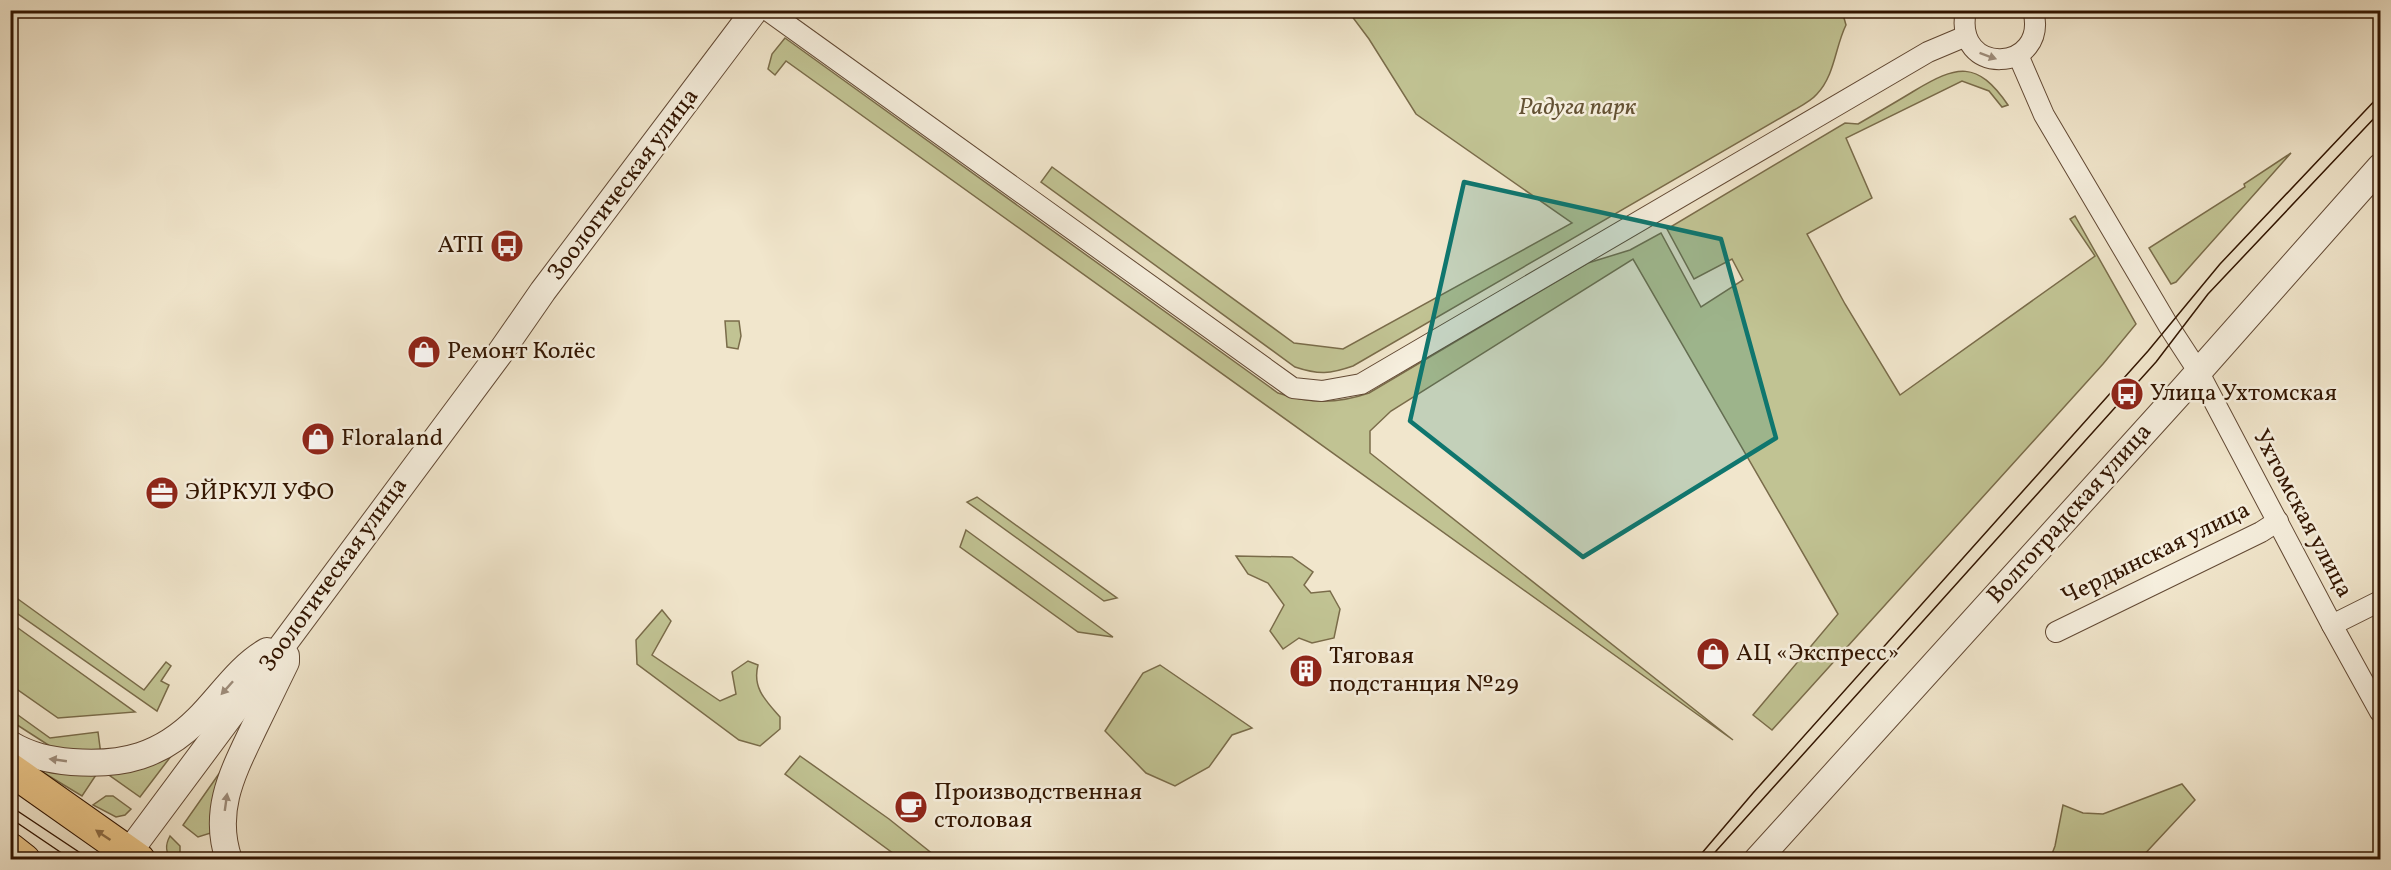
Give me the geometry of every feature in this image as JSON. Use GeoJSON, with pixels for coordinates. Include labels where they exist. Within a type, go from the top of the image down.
{"type":"FeatureCollection","features":[{"type":"Feature","properties":{"kind":"main road"},"geometry":{"type":"LineString","coordinates":[[10,769],[130,857]]}},
{"type":"Feature","properties":{"kind":"main road"},"geometry":{"type":"LineString","coordinates":[[10,849],[24,860]]}},
{"type":"Feature","properties":{"kind":"street","name":"Зоологическая улица"},"geometry":{"type":"LineString","coordinates":[[130,857],[288,638],[500,353],[543,291],[755,10]]}},
{"type":"Feature","properties":{"kind":"street"},"geometry":{"type":"LineString","coordinates":[[767,10],[1293,388],[1322,391],[1361,384],[1928,52],[1966,36]]}},
{"type":"Feature","properties":{"kind":"street"},"geometry":{"type":"LineString","coordinates":[[1966,10],[1964,22],[1966,36],[1971,47],[1981,55],[2000,60],[2018,55],[2028,46],[2035,34],[2036,21],[2033,10]]}},
{"type":"Feature","properties":{"kind":"street","name":"Ухтомская улица"},"geometry":{"type":"LineString","coordinates":[[2018,55],[2044,116],[2160,312],[2198,371],[2380,711]]}},
{"type":"Feature","properties":{"kind":"street","name":"Волгоградская улица"},"geometry":{"type":"LineString","coordinates":[[1757,860],[2380,167]]}},
{"type":"Feature","properties":{"kind":"street","name":"Чердынская улица"},"geometry":{"type":"LineString","coordinates":[[2056,632],[2261,532],[2278,521]]}},
{"type":"Feature","properties":{"kind":"street"},"geometry":{"type":"LineString","coordinates":[[2332,625],[2380,601]]}},
{"type":"Feature","properties":{"kind":"street"},"geometry":{"type":"LineString","coordinates":[[10,744],[27,754],[88,763],[109,764],[150,752],[178,737],[198,719],[254,658],[288,638]]}},
{"type":"Feature","properties":{"kind":"street"},"geometry":{"type":"LineString","coordinates":[[229,860],[224,817],[231,777],[286,662],[288,638]]}},
{"type":"Feature","properties":{"kind":"highlighted area"},"geometry":{"type":"Polygon","coordinates":[[[1464,182],[1721,239],[1776,438],[1583,557],[1410,421],[1464,182]]]}},
{"type":"Feature","properties":{"kind":"green space","name":"Радуга парк"},"geometry":{"type":"Polygon","coordinates":[[[1348,11],[1842,11],[1846,25],[1828,78],[1815,97],[1353,366],[1338,371],[1318,372],[1295,367],[1041,182],[1052,167],[1294,343],[1343,349],[1572,223],[1416,114],[1369,39],[1348,11]]]}},
{"type":"Feature","properties":{"kind":"green space"},"geometry":{"type":"Polygon","coordinates":[[[785,38],[1278,393],[1290,397],[1312,401],[1335,401],[1369,393],[1588,263],[1630,250],[1661,233],[1701,307],[1743,280],[1732,259],[1694,279],[1667,229],[1845,123],[1858,124],[1929,82],[1954,72],[1966,71],[1986,80],[2008,105],[2002,107],[1989,91],[1962,81],[1846,138],[1872,198],[1807,234],[1845,304],[1900,395],[2095,256],[2070,219],[2075,216],[2136,324],[2103,364],[1772,730],[1753,715],[1838,614],[1633,259],[1391,411],[1370,431],[1370,453],[1733,740],[786,61],[775,75],[768,69],[772,54],[785,38]]]}},
{"type":"Feature","properties":{"kind":"green space"},"geometry":{"type":"Polygon","coordinates":[[[2291,153],[2176,282],[2171,284],[2149,248],[2245,187],[2244,184],[2291,153]]]}},
{"type":"Feature","properties":{"kind":"green space"},"geometry":{"type":"Polygon","coordinates":[[[725,321],[739,321],[741,336],[738,349],[727,347],[725,321]]]}},
{"type":"Feature","properties":{"kind":"green space"},"geometry":{"type":"Polygon","coordinates":[[[977,497],[1117,598],[1104,601],[967,502],[977,497]]]}},
{"type":"Feature","properties":{"kind":"green space"},"geometry":{"type":"Polygon","coordinates":[[[966,530],[1113,637],[1078,632],[960,547],[966,530]]]}},
{"type":"Feature","properties":{"kind":"green space"},"geometry":{"type":"Polygon","coordinates":[[[1236,556],[1292,557],[1313,572],[1304,585],[1311,593],[1330,591],[1340,609],[1334,638],[1312,643],[1299,638],[1283,649],[1270,631],[1284,605],[1268,583],[1248,574],[1236,556]]]}},
{"type":"Feature","properties":{"kind":"green space"},"geometry":{"type":"Polygon","coordinates":[[[11,594],[144,690],[166,662],[171,666],[161,681],[169,685],[157,711],[11,609],[11,594]]]}},
{"type":"Feature","properties":{"kind":"green space"},"geometry":{"type":"Polygon","coordinates":[[[662,610],[671,621],[652,655],[720,701],[736,694],[732,672],[748,661],[758,665],[759,687],[765,700],[780,717],[780,729],[760,746],[739,740],[637,664],[636,640],[662,610]]]}},
{"type":"Feature","properties":{"kind":"green space"},"geometry":{"type":"Polygon","coordinates":[[[11,623],[135,712],[58,718],[11,685],[11,623]]]}},
{"type":"Feature","properties":{"kind":"green space"},"geometry":{"type":"Polygon","coordinates":[[[1160,665],[1252,728],[1232,735],[1209,767],[1175,786],[1146,773],[1105,731],[1143,673],[1160,665]]]}},
{"type":"Feature","properties":{"kind":"green space"},"geometry":{"type":"Polygon","coordinates":[[[11,710],[50,738],[98,732],[101,755],[56,750],[11,721],[11,710]]]}},
{"type":"Feature","properties":{"kind":"green space"},"geometry":{"type":"Polygon","coordinates":[[[181,743],[140,797],[109,775],[118,773],[181,743]]]}},
{"type":"Feature","properties":{"kind":"green space"},"geometry":{"type":"Polygon","coordinates":[[[800,756],[889,819],[939,859],[901,859],[785,774],[800,756]]]}},
{"type":"Feature","properties":{"kind":"green space"},"geometry":{"type":"Polygon","coordinates":[[[34,767],[64,774],[96,775],[82,796],[34,767]]]}},
{"type":"Feature","properties":{"kind":"green space"},"geometry":{"type":"Polygon","coordinates":[[[223,768],[214,832],[198,837],[183,825],[223,768]]]}},
{"type":"Feature","properties":{"kind":"green space"},"geometry":{"type":"Polygon","coordinates":[[[2182,784],[2195,800],[2140,859],[2050,859],[2055,846],[2063,805],[2083,813],[2103,814],[2182,784]]]}},
{"type":"Feature","properties":{"kind":"green space"},"geometry":{"type":"Polygon","coordinates":[[[106,796],[113,796],[131,809],[125,815],[116,817],[93,805],[106,796]]]}},
{"type":"Feature","properties":{"kind":"green space"},"geometry":{"type":"Polygon","coordinates":[[[170,836],[180,846],[180,859],[172,859],[168,854],[167,845],[170,836]]]}},
{"type":"Feature","properties":{"kind":"tram line"},"geometry":{"type":"LineString","coordinates":[[1696,860],[1753,793],[2148,351],[2220,264],[2380,95]]}},
{"type":"Feature","properties":{"kind":"tram line"},"geometry":{"type":"LineString","coordinates":[[1708,860],[2156,362],[2208,294],[2380,112]]}},
{"type":"Feature","properties":{"kind":"tram line"},"geometry":{"type":"LineString","coordinates":[[10,806],[91,860]]}},
{"type":"Feature","properties":{"kind":"tram line"},"geometry":{"type":"LineString","coordinates":[[10,818],[72,860]]}},
{"type":"Feature","properties":{"kind":"place","name":"АТП"},"geometry":{"type":"Point","coordinates":[507,246]}},
{"type":"Feature","properties":{"kind":"place","name":"Ремонт Колёс"},"geometry":{"type":"Point","coordinates":[424,352]}},
{"type":"Feature","properties":{"kind":"place","name":"Улица Ухтомская"},"geometry":{"type":"Point","coordinates":[2127,394]}},
{"type":"Feature","properties":{"kind":"place","name":"Floraland"},"geometry":{"type":"Point","coordinates":[318,439]}},
{"type":"Feature","properties":{"kind":"place","name":"ЭЙРКУЛ УФО"},"geometry":{"type":"Point","coordinates":[162,493]}},
{"type":"Feature","properties":{"kind":"place","name":"АЦ «Экспресс»"},"geometry":{"type":"Point","coordinates":[1713,654]}},
{"type":"Feature","properties":{"kind":"place","name":"Тяговая подстанция №29"},"geometry":{"type":"Point","coordinates":[1306,671]}},
{"type":"Feature","properties":{"kind":"place","name":"Производственная столовая"},"geometry":{"type":"Point","coordinates":[911,807]}}]}
